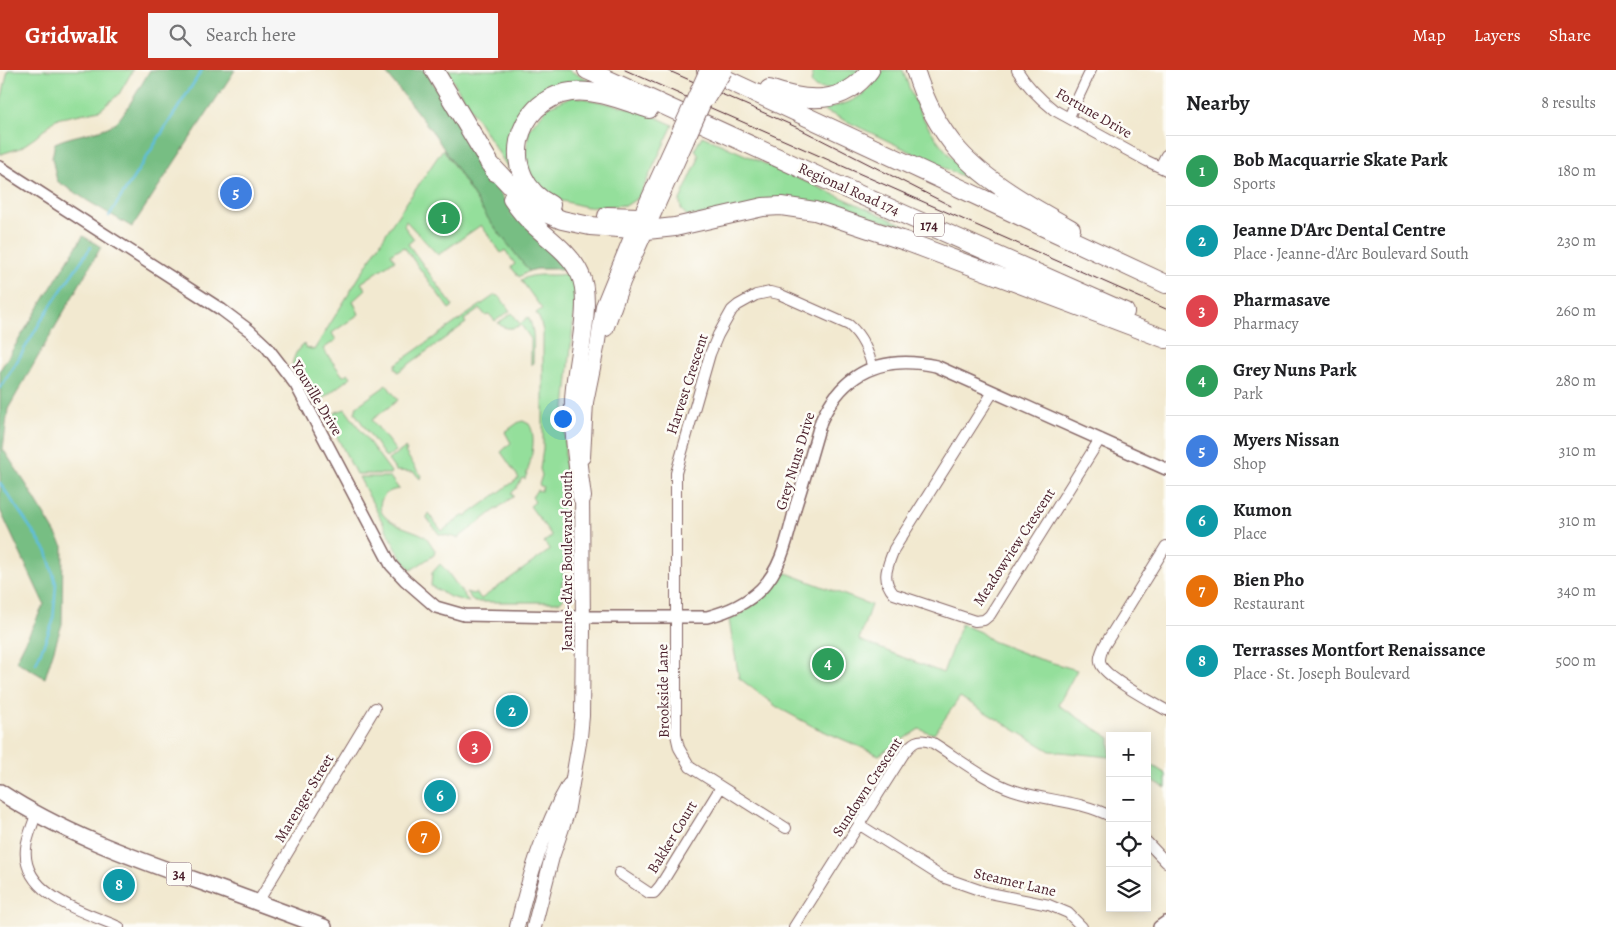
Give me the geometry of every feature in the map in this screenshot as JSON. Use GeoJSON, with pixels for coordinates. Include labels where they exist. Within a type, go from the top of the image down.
{"type":"FeatureCollection","features":[{"type":"Feature","properties":{"kind":"highway"},"geometry":{"type":"LineString","coordinates":[[434,70],[511,198],[526,217],[560,248],[580,273],[584,287],[585,305],[574,401],[575,441],[582,497]]}},
{"type":"Feature","properties":{"kind":"highway","name":"Regional Road 174"},"geometry":{"type":"LineString","coordinates":[[588,70],[833,183],[1166,330]]}},
{"type":"Feature","properties":{"kind":"highway"},"geometry":{"type":"LineString","coordinates":[[707,70],[1166,284]]}},
{"type":"Feature","properties":{"kind":"highway"},"geometry":{"type":"LineString","coordinates":[[701,97],[721,70],[784,94],[815,99],[846,92],[856,85],[870,70]]}},
{"type":"Feature","properties":{"kind":"highway"},"geometry":{"type":"LineString","coordinates":[[914,70],[939,124],[959,152],[973,165],[1059,223],[1166,279]]}},
{"type":"Feature","properties":{"kind":"highway"},"geometry":{"type":"LineString","coordinates":[[640,226],[557,208],[533,192],[525,181],[520,169],[517,145],[524,123],[542,104],[557,96],[571,92],[602,94],[689,123],[833,183]]}},
{"type":"Feature","properties":{"kind":"highway"},"geometry":{"type":"LineString","coordinates":[[490,163],[523,199],[538,210],[550,216],[583,225],[675,227],[764,207],[781,206],[815,211],[905,241],[1166,339]]}},
{"type":"Feature","properties":{"kind":"main road","name":"Jeanne-d'Arc Boulevard South"},"geometry":{"type":"LineString","coordinates":[[534,927],[552,858],[567,813],[582,716],[582,497],[586,402],[597,348],[623,282],[640,226],[701,97],[707,70]]}},
{"type":"Feature","properties":{"kind":"main road","name":"Jeanne-d'Arc Boulevard South"},"geometry":{"type":"LineString","coordinates":[[517,927],[544,837],[555,809],[574,776]]}},
{"type":"Feature","properties":{"kind":"main road","name":"34"},"geometry":{"type":"LineString","coordinates":[[0,792],[63,828],[154,865],[324,927]]}},
{"type":"Feature","properties":{"kind":"street","name":"Fortune Drive"},"geometry":{"type":"LineString","coordinates":[[1017,70],[1026,84],[1041,100],[1069,118],[1163,169]]}},
{"type":"Feature","properties":{"kind":"street"},"geometry":{"type":"LineString","coordinates":[[1069,118],[1091,70]]}},
{"type":"Feature","properties":{"kind":"street"},"geometry":{"type":"LineString","coordinates":[[1163,169],[1166,155]]}},
{"type":"Feature","properties":{"kind":"street","name":"Youville Drive"},"geometry":{"type":"LineString","coordinates":[[0,167],[222,310],[266,346],[296,385],[391,565],[436,607],[464,615],[583,617]]}},
{"type":"Feature","properties":{"kind":"street","name":"Harvest Crescent"},"geometry":{"type":"LineString","coordinates":[[676,618],[676,474],[710,354],[732,310],[756,295],[770,292],[779,294],[849,325],[863,341],[873,368]]}},
{"type":"Feature","properties":{"kind":"street","name":"Grey Nuns Drive"},"geometry":{"type":"LineString","coordinates":[[583,617],[707,617],[728,611],[745,602],[761,589],[781,557],[825,411],[844,387],[860,374],[873,368],[897,362],[918,362],[936,366],[1166,469]]}},
{"type":"Feature","properties":{"kind":"street","name":"Meadowview Crescent"},"geometry":{"type":"LineString","coordinates":[[993,392],[894,549],[885,575],[887,587],[894,594],[975,621],[984,620],[990,615],[1100,439]]}},
{"type":"Feature","properties":{"kind":"street"},"geometry":{"type":"LineString","coordinates":[[1166,546],[1100,655],[1100,661],[1106,672],[1166,710]]}},
{"type":"Feature","properties":{"kind":"street","name":"Brookside Lane"},"geometry":{"type":"LineString","coordinates":[[676,618],[676,736],[679,748],[690,766],[786,828]]}},
{"type":"Feature","properties":{"kind":"street","name":"Marenger Street"},"geometry":{"type":"LineString","coordinates":[[258,902],[375,708]]}},
{"type":"Feature","properties":{"kind":"street","name":"Sundown Crescent"},"geometry":{"type":"LineString","coordinates":[[794,927],[907,749],[917,741],[925,740],[933,743],[1006,787],[1083,805],[1106,814]]}},
{"type":"Feature","properties":{"kind":"street","name":"Bakker Court"},"geometry":{"type":"LineString","coordinates":[[619,873],[649,893],[654,893],[721,787]]}},
{"type":"Feature","properties":{"kind":"street"},"geometry":{"type":"LineString","coordinates":[[36,814],[26,848],[29,870],[39,886],[57,899],[119,927]]}},
{"type":"Feature","properties":{"kind":"street","name":"Steamer Lane"},"geometry":{"type":"LineString","coordinates":[[860,825],[942,877],[985,892],[1054,906],[1068,913],[1082,927]]}},
{"type":"Feature","properties":{"kind":"street"},"geometry":{"type":"LineString","coordinates":[[1151,846],[1166,862]]}},
{"type":"Feature","properties":{"kind":"street"},"geometry":{"type":"LineString","coordinates":[[1159,927],[1166,922]]}},
{"type":"Feature","properties":{"kind":"green space"},"geometry":{"type":"Polygon","coordinates":[[[8,70],[133,70],[119,94],[100,110],[56,119],[20,148],[0,154],[0,107],[8,70]]]}},
{"type":"Feature","properties":{"kind":"green space"},"geometry":{"type":"Polygon","coordinates":[[[150,70],[235,70],[132,227],[57,181],[52,158],[55,143],[114,124],[127,108],[150,70]]]}},
{"type":"Feature","properties":{"kind":"green space"},"geometry":{"type":"Polygon","coordinates":[[[381,70],[425,70],[503,198],[566,265],[566,269],[537,269],[529,271],[489,220],[435,135],[387,74],[381,70]]]}},
{"type":"Feature","properties":{"kind":"green space"},"geometry":{"type":"Polygon","coordinates":[[[446,70],[568,70],[596,83],[576,83],[557,86],[548,89],[532,100],[515,122],[513,128],[510,144],[510,171],[446,70]]]}},
{"type":"Feature","properties":{"kind":"green space"},"geometry":{"type":"Polygon","coordinates":[[[814,70],[860,70],[845,83],[826,89],[813,86],[811,82],[814,70]]]}},
{"type":"Feature","properties":{"kind":"green space"},"geometry":{"type":"Polygon","coordinates":[[[883,70],[903,70],[916,104],[932,132],[951,157],[976,183],[819,108],[839,105],[856,98],[871,87],[883,70]]]}},
{"type":"Feature","properties":{"kind":"green space"},"geometry":{"type":"Polygon","coordinates":[[[573,96],[643,111],[673,125],[639,197],[627,205],[587,207],[558,200],[545,194],[536,185],[525,162],[529,129],[548,107],[573,96]]]}},
{"type":"Feature","properties":{"kind":"green space"},"geometry":{"type":"Polygon","coordinates":[[[702,136],[911,228],[820,205],[688,216],[682,210],[680,200],[698,160],[698,154],[695,149],[702,136]]]}},
{"type":"Feature","properties":{"kind":"green space"},"geometry":{"type":"Polygon","coordinates":[[[443,149],[489,220],[529,271],[519,277],[511,267],[515,264],[505,250],[501,253],[481,225],[438,255],[406,221],[404,226],[414,239],[408,244],[453,306],[449,309],[404,247],[396,250],[391,254],[395,260],[361,283],[366,289],[353,301],[359,314],[332,333],[336,340],[323,349],[343,376],[348,373],[351,377],[322,399],[318,399],[314,392],[310,394],[292,366],[299,348],[304,344],[305,347],[314,350],[392,224],[443,149]]]}},
{"type":"Feature","properties":{"kind":"green space"},"geometry":{"type":"Polygon","coordinates":[[[83,236],[101,247],[8,409],[3,449],[63,546],[62,624],[45,678],[16,661],[44,604],[0,510],[0,370],[83,236]]]}},
{"type":"Feature","properties":{"kind":"green space"},"geometry":{"type":"Polygon","coordinates":[[[570,273],[575,284],[576,293],[565,409],[565,571],[563,577],[566,578],[566,582],[562,582],[562,587],[565,588],[565,597],[560,602],[474,602],[466,592],[473,594],[476,592],[481,599],[550,550],[544,542],[552,536],[530,506],[535,502],[532,497],[537,490],[541,491],[543,487],[539,485],[542,475],[540,469],[543,449],[543,331],[536,313],[542,309],[521,280],[539,275],[570,273]]]}},
{"type":"Feature","properties":{"kind":"green space"},"geometry":{"type":"Polygon","coordinates":[[[495,295],[500,297],[510,311],[495,321],[489,314],[486,316],[480,309],[464,320],[466,323],[398,372],[395,367],[396,364],[495,295]]]}},
{"type":"Feature","properties":{"kind":"green space"},"geometry":{"type":"Polygon","coordinates":[[[512,313],[520,324],[528,317],[531,322],[534,340],[533,364],[531,364],[531,339],[521,325],[509,328],[503,327],[498,323],[512,313]]]}},
{"type":"Feature","properties":{"kind":"green space"},"geometry":{"type":"Polygon","coordinates":[[[386,384],[398,400],[372,420],[396,451],[386,458],[355,413],[357,406],[386,384]]]}},
{"type":"Feature","properties":{"kind":"green space"},"geometry":{"type":"Polygon","coordinates":[[[345,409],[391,472],[390,474],[356,474],[329,421],[336,412],[345,409]]]}},
{"type":"Feature","properties":{"kind":"green space"},"geometry":{"type":"Polygon","coordinates":[[[523,421],[529,424],[532,430],[533,443],[525,479],[522,478],[516,489],[511,493],[514,496],[458,538],[439,534],[427,518],[428,513],[442,531],[519,478],[501,452],[511,443],[505,432],[523,421]]]}},
{"type":"Feature","properties":{"kind":"green space"},"geometry":{"type":"Polygon","coordinates":[[[405,448],[407,451],[405,452],[421,476],[420,479],[414,472],[396,471],[388,460],[405,448]]]}},
{"type":"Feature","properties":{"kind":"green space"},"geometry":{"type":"Polygon","coordinates":[[[359,477],[390,477],[399,489],[388,492],[382,498],[380,508],[383,514],[394,523],[425,536],[435,550],[434,555],[411,570],[400,556],[359,477]]]}},
{"type":"Feature","properties":{"kind":"green space"},"geometry":{"type":"Polygon","coordinates":[[[440,564],[469,602],[450,597],[431,586],[432,573],[440,564]]]}},
{"type":"Feature","properties":{"kind":"green space"},"geometry":{"type":"Polygon","coordinates":[[[784,572],[871,605],[859,640],[943,673],[961,624],[980,632],[992,641],[1036,658],[1077,670],[1058,705],[1106,735],[1106,757],[1050,751],[960,697],[934,734],[919,729],[879,755],[814,727],[777,707],[739,678],[729,620],[760,600],[784,572]]]}},
{"type":"Feature","properties":{"kind":"green space"},"geometry":{"type":"Polygon","coordinates":[[[1151,765],[1166,774],[1166,788],[1151,779],[1151,765]]]}},
{"type":"Feature","properties":{"kind":"waterway"},"geometry":{"type":"LineString","coordinates":[[109,216],[202,70]]}},
{"type":"Feature","properties":{"kind":"waterway"},"geometry":{"type":"LineString","coordinates":[[0,388],[47,312],[91,247]]}},
{"type":"Feature","properties":{"kind":"waterway"},"geometry":{"type":"LineString","coordinates":[[0,483],[47,552],[56,584],[53,622],[36,663]]}},
{"type":"Feature","properties":{"kind":"tram line"},"geometry":{"type":"LineString","coordinates":[[625,70],[1166,309]]}},
{"type":"Feature","properties":{"kind":"tram line"},"geometry":{"type":"LineString","coordinates":[[667,70],[796,127],[951,206]]}},
{"type":"Feature","properties":{"kind":"place","name":"Myers Nissan"},"geometry":{"type":"Point","coordinates":[236,193]}},
{"type":"Feature","properties":{"kind":"place","name":"Bob Macquarrie Skate Park"},"geometry":{"type":"Point","coordinates":[444,218]}},
{"type":"Feature","properties":{"kind":"place","name":"Grey Nuns Park"},"geometry":{"type":"Point","coordinates":[828,664]}},
{"type":"Feature","properties":{"kind":"place","name":"Jeanne D'Arc Dental Centre"},"geometry":{"type":"Point","coordinates":[512,711]}},
{"type":"Feature","properties":{"kind":"place","name":"Pharmasave"},"geometry":{"type":"Point","coordinates":[475,747]}},
{"type":"Feature","properties":{"kind":"place","name":"Kumon"},"geometry":{"type":"Point","coordinates":[440,796]}},
{"type":"Feature","properties":{"kind":"place","name":"Bien Pho"},"geometry":{"type":"Point","coordinates":[424,837]}},
{"type":"Feature","properties":{"kind":"place","name":"Terrasses Montfort Renaissance"},"geometry":{"type":"Point","coordinates":[119,885]}}]}
